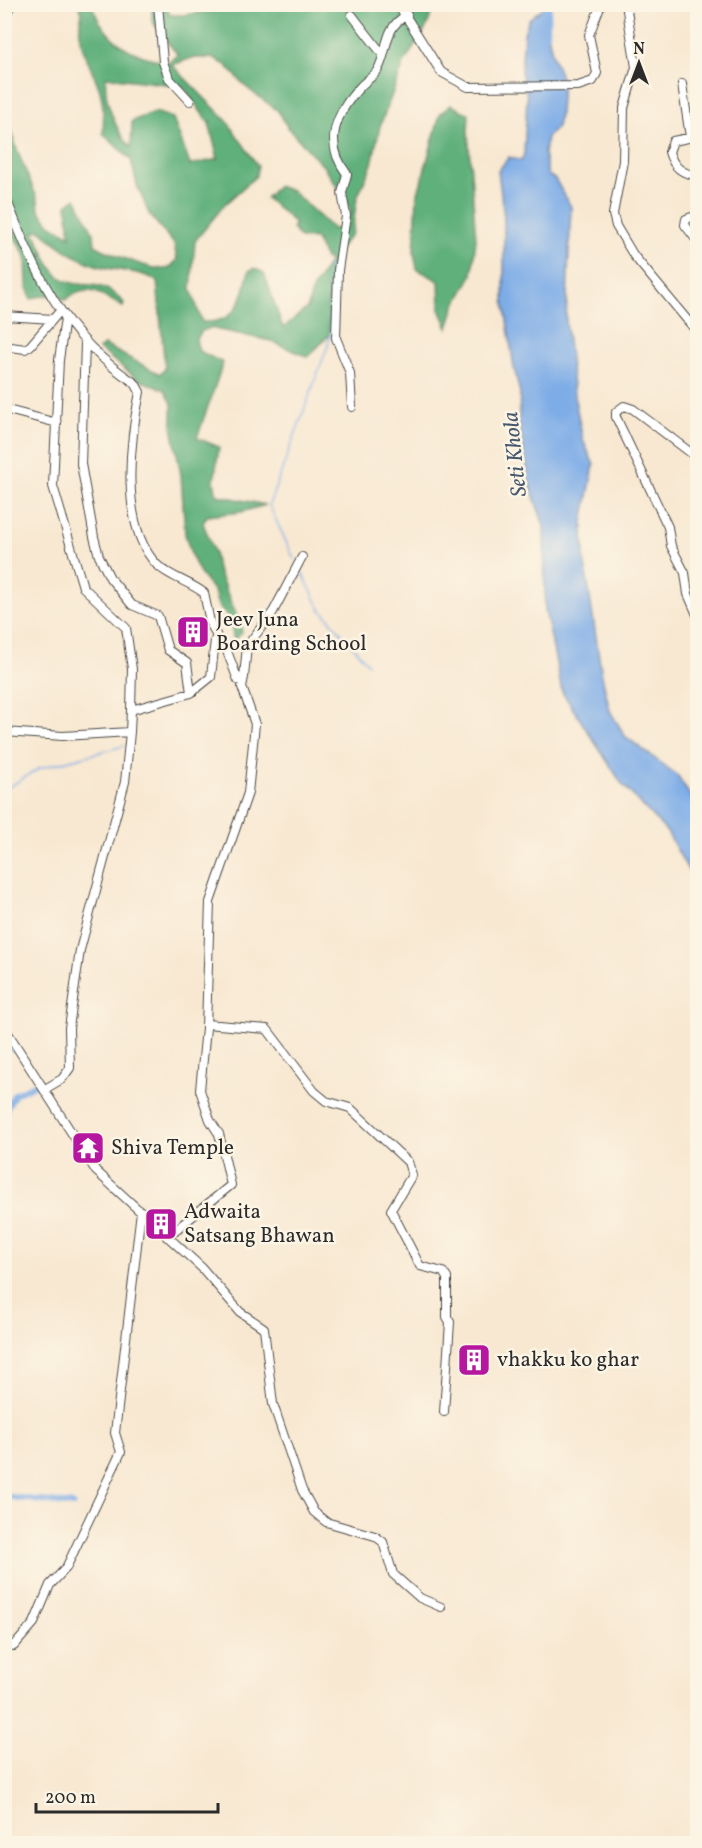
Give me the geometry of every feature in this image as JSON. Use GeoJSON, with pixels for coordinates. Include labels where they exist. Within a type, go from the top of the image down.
{"type":"FeatureCollection","features":[{"type":"Feature","properties":{"kind":"street"},"geometry":{"type":"LineString","coordinates":[[4,20],[11,4]]}},
{"type":"Feature","properties":{"kind":"street"},"geometry":{"type":"LineString","coordinates":[[158,4],[163,62],[169,78],[190,101]]}},
{"type":"Feature","properties":{"kind":"street"},"geometry":{"type":"LineString","coordinates":[[398,4],[441,72],[468,87],[501,88],[578,86],[593,81],[597,73],[589,45],[589,35],[601,4]]}},
{"type":"Feature","properties":{"kind":"street"},"geometry":{"type":"LineString","coordinates":[[627,4],[636,67],[624,108],[623,161],[612,206],[613,214],[616,226],[634,256],[698,333]]}},
{"type":"Feature","properties":{"kind":"street"},"geometry":{"type":"LineString","coordinates":[[352,15],[383,55]]}},
{"type":"Feature","properties":{"kind":"street"},"geometry":{"type":"LineString","coordinates":[[352,407],[350,373],[336,338],[338,270],[346,216],[342,193],[347,174],[336,160],[333,137],[349,98],[376,73],[383,55],[384,44],[396,24],[407,15]]}},
{"type":"Feature","properties":{"kind":"street"},"geometry":{"type":"LineString","coordinates":[[682,84],[694,137],[673,141],[669,152],[672,163],[680,170],[698,175]]}},
{"type":"Feature","properties":{"kind":"street"},"geometry":{"type":"LineString","coordinates":[[4,193],[34,266],[63,314],[85,344],[135,383],[140,392],[129,472],[137,527],[158,565],[204,593],[210,622],[219,641],[225,646],[238,680],[244,677]]}},
{"type":"Feature","properties":{"kind":"street"},"geometry":{"type":"LineString","coordinates":[[698,215],[686,219],[685,225],[698,242]]}},
{"type":"Feature","properties":{"kind":"street"},"geometry":{"type":"LineString","coordinates":[[4,346],[25,349],[53,319],[63,314]]}},
{"type":"Feature","properties":{"kind":"street"},"geometry":{"type":"LineString","coordinates":[[45,1089],[62,1079],[70,1068],[69,1028],[80,950],[125,782],[130,732],[132,669],[126,628],[83,587],[53,486],[63,314]]}},
{"type":"Feature","properties":{"kind":"street"},"geometry":{"type":"LineString","coordinates":[[4,316],[53,319]]}},
{"type":"Feature","properties":{"kind":"street"},"geometry":{"type":"LineString","coordinates":[[85,344],[81,464],[90,522],[99,556],[110,578],[132,605],[158,616],[168,650],[187,663],[191,693]]}},
{"type":"Feature","properties":{"kind":"street"},"geometry":{"type":"LineString","coordinates":[[698,453],[691,453],[633,409],[624,406],[618,409],[616,417],[668,526],[671,546],[685,573],[688,594],[698,617]]}},
{"type":"Feature","properties":{"kind":"street"},"geometry":{"type":"LineString","coordinates":[[4,409],[57,423]]}},
{"type":"Feature","properties":{"kind":"street"},"geometry":{"type":"LineString","coordinates":[[167,1237],[231,1185],[219,1134],[210,1120],[200,1090],[206,1024],[210,902],[248,793],[255,724],[242,687],[247,646],[273,612],[302,557]]}},
{"type":"Feature","properties":{"kind":"street"},"geometry":{"type":"LineString","coordinates":[[131,710],[191,693],[211,676],[212,646],[215,640],[219,641]]}},
{"type":"Feature","properties":{"kind":"street"},"geometry":{"type":"LineString","coordinates":[[4,732],[63,736],[130,732]]}},
{"type":"Feature","properties":{"kind":"street"},"geometry":{"type":"LineString","coordinates":[[206,1024],[267,1029],[314,1091],[326,1101],[350,1108],[408,1162],[412,1175],[391,1210],[420,1266],[443,1272],[447,1278],[447,1317],[450,1322],[444,1412]]}},
{"type":"Feature","properties":{"kind":"street"},"geometry":{"type":"LineString","coordinates":[[4,1027],[24,1062],[45,1089],[96,1171],[202,1268],[240,1312],[264,1328],[273,1404],[302,1490],[314,1512],[326,1522],[375,1536],[383,1542],[393,1574],[420,1598],[441,1607]]}},
{"type":"Feature","properties":{"kind":"street"},"geometry":{"type":"LineString","coordinates":[[4,1642],[14,1646],[34,1623],[50,1585],[66,1568],[121,1452],[115,1433],[141,1211]]}},
{"type":"Feature","properties":{"kind":"green space"},"geometry":{"type":"Polygon","coordinates":[[[264,4],[427,5],[431,15],[427,26],[404,63],[380,126],[372,164],[357,198],[352,233],[335,255],[328,302],[330,334],[308,357],[271,341],[210,328],[202,331],[196,340],[199,351],[223,363],[197,438],[219,447],[214,482],[217,495],[266,505],[241,512],[207,516],[203,523],[214,552],[217,569],[241,626],[242,633],[234,640],[229,618],[218,606],[214,591],[201,575],[192,557],[185,534],[181,475],[172,427],[172,404],[165,390],[139,380],[99,349],[104,345],[160,374],[165,369],[157,281],[142,274],[101,267],[79,258],[40,230],[34,232],[48,262],[60,277],[75,284],[106,289],[124,303],[123,307],[101,294],[88,291],[65,300],[48,295],[31,299],[27,287],[26,257],[12,232],[5,205],[4,103],[17,150],[38,200],[39,210],[50,224],[70,236],[67,205],[76,198],[94,234],[95,245],[148,266],[165,269],[173,265],[177,259],[174,244],[149,214],[137,185],[131,160],[103,134],[101,96],[81,43],[82,13],[78,5],[92,5],[104,28],[121,45],[143,56],[169,62],[178,55],[152,20],[152,9],[156,5],[167,7],[170,15],[264,4]],[[192,58],[172,65],[227,121],[258,166],[256,176],[225,204],[195,241],[191,289],[202,322],[223,319],[236,308],[244,291],[249,271],[254,268],[264,273],[283,328],[308,307],[312,290],[329,260],[325,259],[316,239],[300,238],[292,228],[295,223],[266,198],[278,186],[292,191],[333,229],[345,229],[350,211],[348,203],[324,167],[288,128],[278,111],[247,88],[226,65],[212,58],[192,58]],[[106,77],[107,95],[112,115],[120,133],[131,148],[132,121],[155,112],[173,118],[190,165],[218,159],[209,123],[211,121],[208,122],[183,86],[106,77]]]}},
{"type":"Feature","properties":{"kind":"green space"},"geometry":{"type":"Polygon","coordinates":[[[451,105],[469,114],[468,132],[476,239],[472,275],[454,308],[448,328],[440,309],[439,281],[417,269],[414,253],[417,197],[440,114],[451,105]]]}},
{"type":"Feature","properties":{"kind":"water"},"geometry":{"type":"Polygon","coordinates":[[[547,5],[545,20],[552,53],[562,80],[557,127],[547,137],[544,153],[548,175],[555,179],[571,207],[566,322],[574,395],[583,440],[594,465],[583,522],[584,558],[602,676],[610,711],[625,736],[678,776],[697,807],[697,886],[667,832],[622,784],[562,692],[545,610],[544,526],[530,485],[519,421],[520,393],[504,300],[504,217],[498,171],[509,157],[521,161],[524,154],[527,96],[521,71],[524,33],[529,19],[547,5]]]}},
{"type":"Feature","properties":{"kind":"waterway","name":"Seti Khola"},"geometry":{"type":"LineString","coordinates":[[544,34],[547,4]]}},
{"type":"Feature","properties":{"kind":"waterway"},"geometry":{"type":"LineString","coordinates":[[295,561],[269,505],[327,348],[331,330],[329,264]]}},
{"type":"Feature","properties":{"kind":"waterway"},"geometry":{"type":"LineString","coordinates":[[300,568],[319,607],[368,664]]}},
{"type":"Feature","properties":{"kind":"waterway"},"geometry":{"type":"LineString","coordinates":[[4,790],[40,768],[124,746]]}},
{"type":"Feature","properties":{"kind":"waterway"},"geometry":{"type":"LineString","coordinates":[[4,1051],[16,1048]]}},
{"type":"Feature","properties":{"kind":"waterway"},"geometry":{"type":"LineString","coordinates":[[4,1113],[15,1094],[40,1082]]}},
{"type":"Feature","properties":{"kind":"waterway"},"geometry":{"type":"LineString","coordinates":[[4,1496],[73,1505]]}},
{"type":"Feature","properties":{"kind":"place","name":"Jeev Juna Boarding School"},"geometry":{"type":"Point","coordinates":[193,632]}},
{"type":"Feature","properties":{"kind":"place","name":"Shiva Temple"},"geometry":{"type":"Point","coordinates":[88,1148]}},
{"type":"Feature","properties":{"kind":"place","name":"Adwaita Satsang Bhawan"},"geometry":{"type":"Point","coordinates":[161,1224]}},
{"type":"Feature","properties":{"kind":"place","name":"vhakku ko ghar"},"geometry":{"type":"Point","coordinates":[474,1360]}}]}
